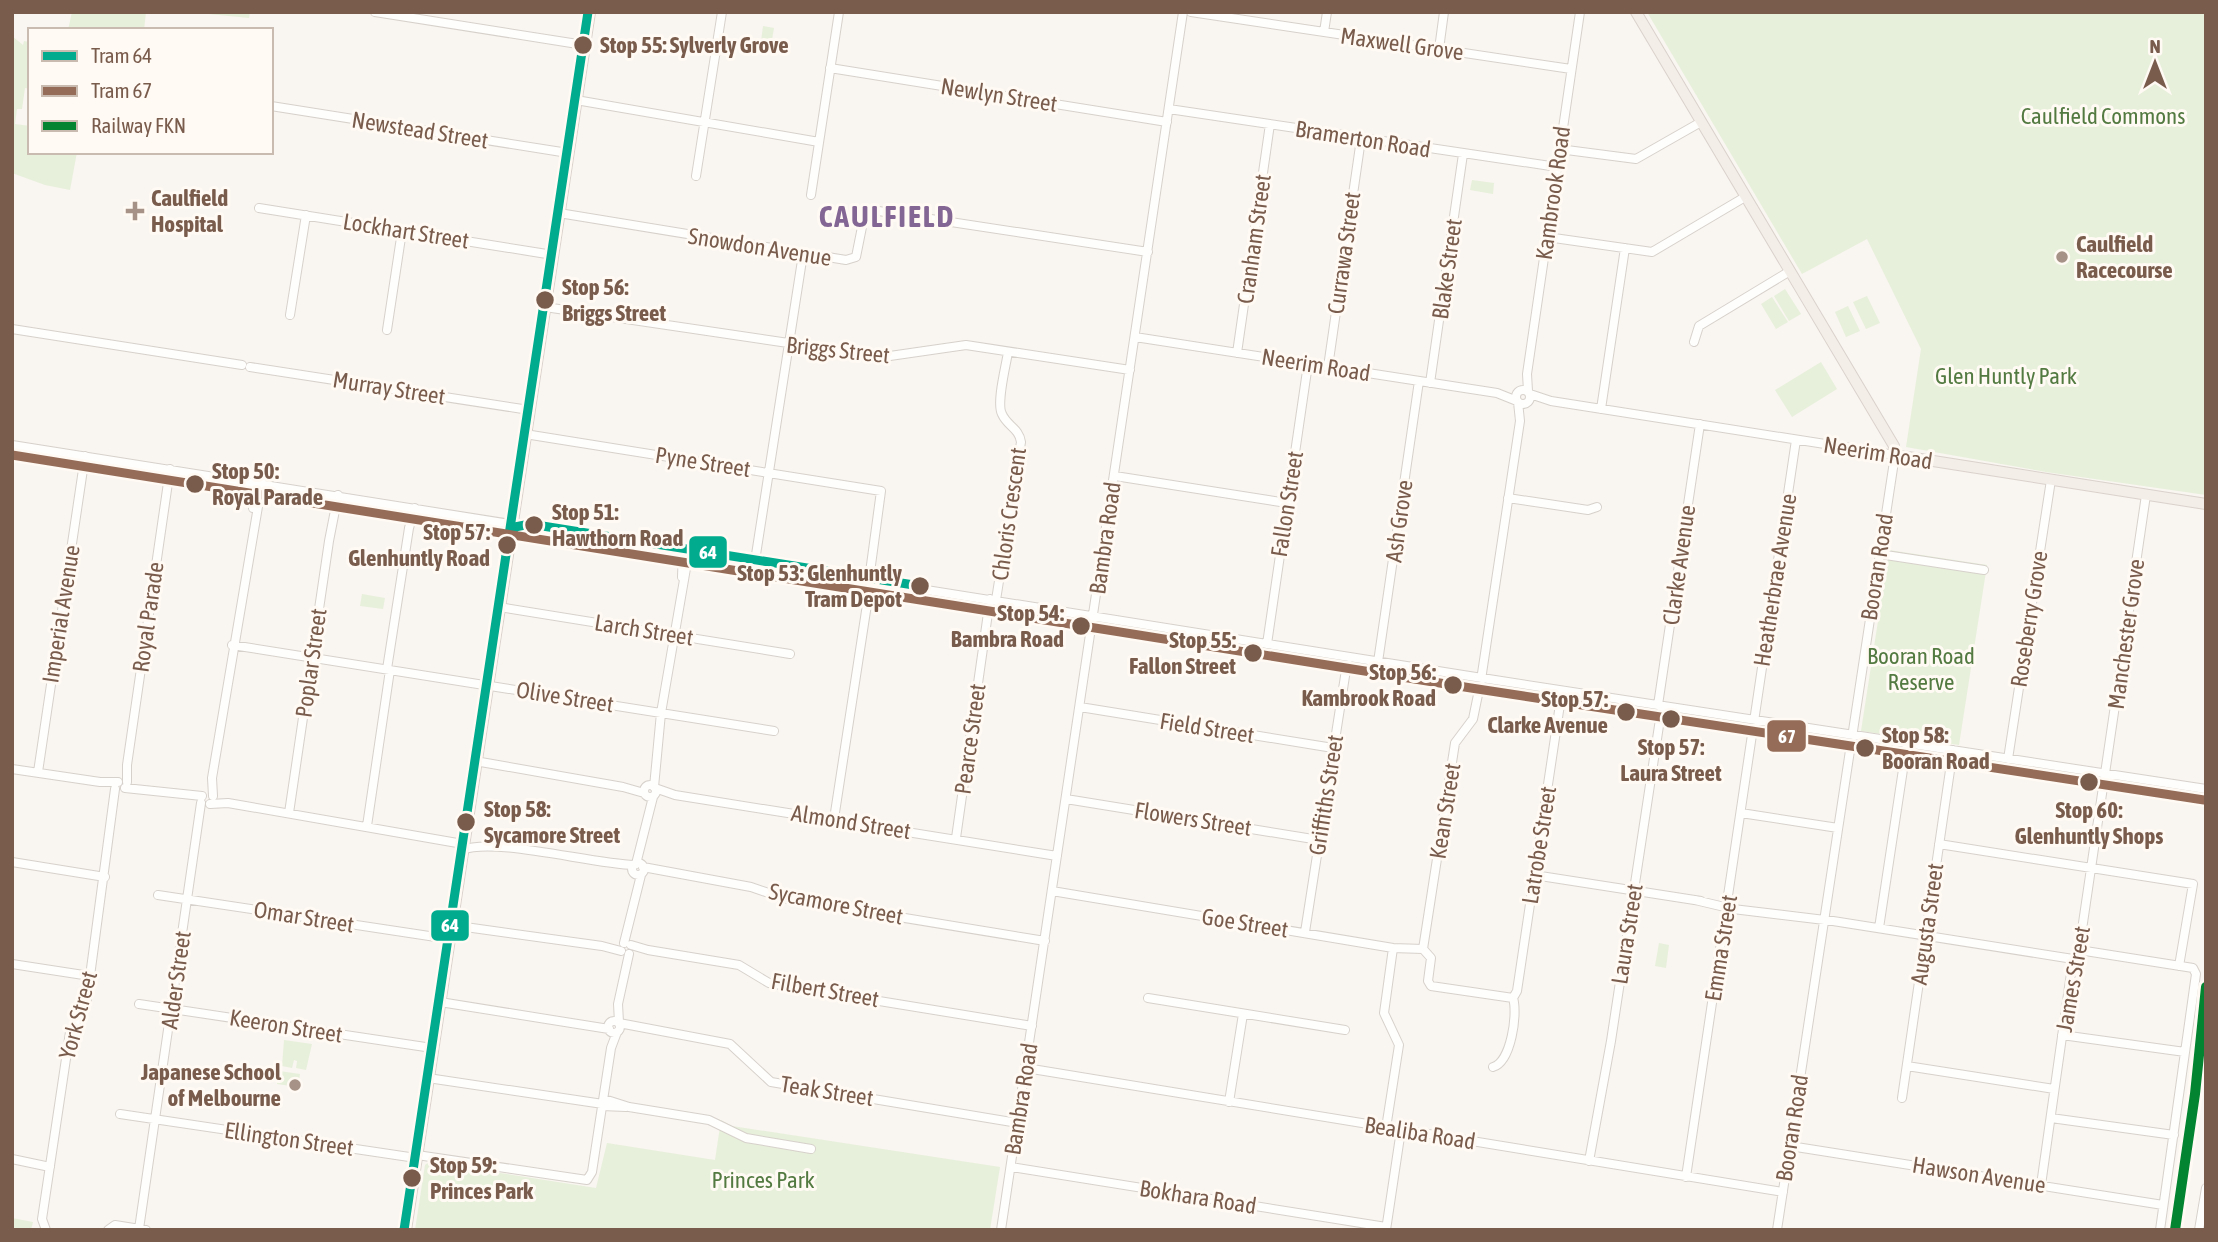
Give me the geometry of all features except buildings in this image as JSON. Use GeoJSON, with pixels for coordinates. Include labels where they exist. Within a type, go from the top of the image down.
{"type":"FeatureCollection","features":[{"type":"Feature","properties":{"kind":"main road"},"geometry":{"type":"LineString","coordinates":[[406,1230],[590,12]]}},
{"type":"Feature","properties":{"kind":"main road"},"geometry":{"type":"LineString","coordinates":[[1636,12],[1894,446],[1895,455]]}},
{"type":"Feature","properties":{"kind":"main road","name":"Neerim Road"},"geometry":{"type":"LineString","coordinates":[[1895,455],[2206,504]]}},
{"type":"Feature","properties":{"kind":"street"},"geometry":{"type":"LineString","coordinates":[[375,12],[426,16],[584,46]]}},
{"type":"Feature","properties":{"kind":"street"},"geometry":{"type":"LineString","coordinates":[[696,176],[722,12]]}},
{"type":"Feature","properties":{"kind":"street"},"geometry":{"type":"LineString","coordinates":[[811,195],[839,12]]}},
{"type":"Feature","properties":{"kind":"street","name":"Bambra Road"},"geometry":{"type":"LineString","coordinates":[[1001,1230],[1183,12]]}},
{"type":"Feature","properties":{"kind":"street","name":"Maxwell Grove"},"geometry":{"type":"LineString","coordinates":[[1191,12],[1571,69]]}},
{"type":"Feature","properties":{"kind":"street"},"geometry":{"type":"LineString","coordinates":[[1324,32],[1327,12]]}},
{"type":"Feature","properties":{"kind":"street"},"geometry":{"type":"LineString","coordinates":[[1439,49],[1444,12]]}},
{"type":"Feature","properties":{"kind":"street","name":"Kambrook Road"},"geometry":{"type":"LineString","coordinates":[[1523,397],[1580,12]]}},
{"type":"Feature","properties":{"kind":"street","name":"Newlyn Street"},"geometry":{"type":"LineString","coordinates":[[830,68],[1167,122]]}},
{"type":"Feature","properties":{"kind":"street"},"geometry":{"type":"LineString","coordinates":[[576,102],[819,140]]}},
{"type":"Feature","properties":{"kind":"street","name":"Newstead Street"},"geometry":{"type":"LineString","coordinates":[[273,106],[568,153]]}},
{"type":"Feature","properties":{"kind":"street","name":"Bramerton Road"},"geometry":{"type":"LineString","coordinates":[[1169,109],[1557,167]]}},
{"type":"Feature","properties":{"kind":"street"},"geometry":{"type":"LineString","coordinates":[[1559,149],[1636,159],[1701,122]]}},
{"type":"Feature","properties":{"kind":"street","name":"Cranham Street"},"geometry":{"type":"LineString","coordinates":[[1237,353],[1270,124]]}},
{"type":"Feature","properties":{"kind":"street","name":"Currawa Street"},"geometry":{"type":"LineString","coordinates":[[1328,367],[1361,139]]}},
{"type":"Feature","properties":{"kind":"street","name":"Blake Street"},"geometry":{"type":"LineString","coordinates":[[1430,383],[1463,154]]}},
{"type":"Feature","properties":{"kind":"street"},"geometry":{"type":"LineString","coordinates":[[1547,237],[1652,252],[1745,197]]}},
{"type":"Feature","properties":{"kind":"street","name":"Lockhart Street"},"geometry":{"type":"LineString","coordinates":[[259,208],[553,254]]}},
{"type":"Feature","properties":{"kind":"street","name":"Snowdon Avenue"},"geometry":{"type":"LineString","coordinates":[[559,216],[846,260],[856,257],[864,217],[872,210],[1147,252]]}},
{"type":"Feature","properties":{"kind":"street"},"geometry":{"type":"LineString","coordinates":[[290,315],[306,215]]}},
{"type":"Feature","properties":{"kind":"street"},"geometry":{"type":"LineString","coordinates":[[387,330],[402,231]]}},
{"type":"Feature","properties":{"kind":"street"},"geometry":{"type":"LineString","coordinates":[[1601,409],[1625,248]]}},
{"type":"Feature","properties":{"kind":"street"},"geometry":{"type":"LineString","coordinates":[[755,561],[803,254]]}},
{"type":"Feature","properties":{"kind":"street"},"geometry":{"type":"LineString","coordinates":[[1693,342],[1699,326],[1790,271]]}},
{"type":"Feature","properties":{"kind":"street","name":"Briggs Street"},"geometry":{"type":"LineString","coordinates":[[545,307],[883,357],[965,345],[1130,370]]}},
{"type":"Feature","properties":{"kind":"street","name":"Murray Street"},"geometry":{"type":"LineString","coordinates":[[12,329],[529,410]]}},
{"type":"Feature","properties":{"kind":"street","name":"Neerim Road"},"geometry":{"type":"LineString","coordinates":[[1135,337],[1895,455]]}},
{"type":"Feature","properties":{"kind":"street","name":"Chloris Crescent"},"geometry":{"type":"LineString","coordinates":[[993,599],[1021,442],[1017,430],[1005,419],[1000,409],[1008,352]]}},
{"type":"Feature","properties":{"kind":"street","name":"Fallon Street"},"geometry":{"type":"LineString","coordinates":[[1267,644],[1308,364]]}},
{"type":"Feature","properties":{"kind":"street","name":"Ash Grove"},"geometry":{"type":"LineString","coordinates":[[1378,662],[1419,381]]}},
{"type":"Feature","properties":{"kind":"street"},"geometry":{"type":"LineString","coordinates":[[1482,678],[1523,397]]}},
{"type":"Feature","properties":{"kind":"street","name":"Clarke Avenue"},"geometry":{"type":"LineString","coordinates":[[1660,706],[1700,424]]}},
{"type":"Feature","properties":{"kind":"street","name":"Pyne Street"},"geometry":{"type":"LineString","coordinates":[[526,434],[881,491],[869,579]]}},
{"type":"Feature","properties":{"kind":"street","name":"Heatherbrae Avenue"},"geometry":{"type":"LineString","coordinates":[[1754,720],[1796,440]]}},
{"type":"Feature","properties":{"kind":"street"},"geometry":{"type":"LineString","coordinates":[[12,445],[1562,691],[2206,789]]}},
{"type":"Feature","properties":{"kind":"street","name":"Booran Road"},"geometry":{"type":"LineString","coordinates":[[1777,1230],[1895,455]]}},
{"type":"Feature","properties":{"kind":"street","name":"Imperial Avenue"},"geometry":{"type":"LineString","coordinates":[[37,772],[85,456]]}},
{"type":"Feature","properties":{"kind":"street","name":"Royal Parade"},"geometry":{"type":"LineString","coordinates":[[121,785],[127,765],[170,469]]}},
{"type":"Feature","properties":{"kind":"street"},"geometry":{"type":"LineString","coordinates":[[1115,476],[1287,503]]}},
{"type":"Feature","properties":{"kind":"street","name":"Roseberry Grove"},"geometry":{"type":"LineString","coordinates":[[2008,759],[2051,480]]}},
{"type":"Feature","properties":{"kind":"street","name":"Alder Street"},"geometry":{"type":"LineString","coordinates":[[143,1229],[155,1119],[201,814],[212,778],[258,483]]}},
{"type":"Feature","properties":{"kind":"street","name":"Poplar Street"},"geometry":{"type":"LineString","coordinates":[[289,813],[336,495]]}},
{"type":"Feature","properties":{"kind":"street","name":"Manchester Grove"},"geometry":{"type":"LineString","coordinates":[[2105,774],[2146,495]]}},
{"type":"Feature","properties":{"kind":"street"},"geometry":{"type":"LineString","coordinates":[[1508,498],[1588,510],[1597,507]]}},
{"type":"Feature","properties":{"kind":"street"},"geometry":{"type":"LineString","coordinates":[[367,826],[412,507]]}},
{"type":"Feature","properties":{"kind":"street"},"geometry":{"type":"LineString","coordinates":[[602,1104],[686,550]]}},
{"type":"Feature","properties":{"kind":"street"},"geometry":{"type":"LineString","coordinates":[[1879,554],[1984,570]]}},
{"type":"Feature","properties":{"kind":"street"},"geometry":{"type":"LineString","coordinates":[[834,819],[869,579]]}},
{"type":"Feature","properties":{"kind":"street","name":"Pearce Street"},"geometry":{"type":"LineString","coordinates":[[956,838],[993,599]]}},
{"type":"Feature","properties":{"kind":"street","name":"Larch Street"},"geometry":{"type":"LineString","coordinates":[[499,607],[790,654]]}},
{"type":"Feature","properties":{"kind":"street","name":"Olive Street"},"geometry":{"type":"LineString","coordinates":[[232,645],[774,731]]}},
{"type":"Feature","properties":{"kind":"street","name":"Griffiths Street"},"geometry":{"type":"LineString","coordinates":[[1305,932],[1348,657]]}},
{"type":"Feature","properties":{"kind":"street","name":"Kean Street"},"geometry":{"type":"LineString","coordinates":[[1423,949],[1455,744],[1474,719],[1482,678]]}},
{"type":"Feature","properties":{"kind":"street","name":"Latrobe Street"},"geometry":{"type":"LineString","coordinates":[[1493,1067],[1503,1063],[1507,1055],[1515,1007],[1513,998],[1517,991],[1562,691]]}},
{"type":"Feature","properties":{"kind":"street","name":"Laura Street"},"geometry":{"type":"LineString","coordinates":[[1589,1161],[1634,891],[1660,706]]}},
{"type":"Feature","properties":{"kind":"street","name":"Field Street"},"geometry":{"type":"LineString","coordinates":[[1080,707],[1333,748]]}},
{"type":"Feature","properties":{"kind":"street","name":"Emma Street"},"geometry":{"type":"LineString","coordinates":[[1686,1177],[1754,720]]}},
{"type":"Feature","properties":{"kind":"street"},"geometry":{"type":"LineString","coordinates":[[1878,928],[1907,743]]}},
{"type":"Feature","properties":{"kind":"street","name":"Augusta Street"},"geometry":{"type":"LineString","coordinates":[[1902,1098],[1953,750]]}},
{"type":"Feature","properties":{"kind":"street","name":"Almond Street"},"geometry":{"type":"LineString","coordinates":[[475,764],[1058,854]]}},
{"type":"Feature","properties":{"kind":"street","name":"Sycamore Street"},"geometry":{"type":"LineString","coordinates":[[12,769],[740,885],[789,899],[1045,939]]}},
{"type":"Feature","properties":{"kind":"street","name":"James Street"},"geometry":{"type":"LineString","coordinates":[[2041,1185],[2073,959],[2079,950],[2105,774]]}},
{"type":"Feature","properties":{"kind":"street","name":"York Street"},"geometry":{"type":"LineString","coordinates":[[44,1228],[50,1165],[70,1032],[85,1009],[121,785]]}},
{"type":"Feature","properties":{"kind":"street","name":"Flowers Street"},"geometry":{"type":"LineString","coordinates":[[1066,799],[1319,840]]}},
{"type":"Feature","properties":{"kind":"street"},"geometry":{"type":"LineString","coordinates":[[1741,813],[1838,828]]}},
{"type":"Feature","properties":{"kind":"street","name":"Sycamore Street"},"geometry":{"type":"LineString","coordinates":[[463,841],[476,840],[497,846]]}},
{"type":"Feature","properties":{"kind":"street"},"geometry":{"type":"LineString","coordinates":[[1939,844],[2193,884],[2179,966]]}},
{"type":"Feature","properties":{"kind":"street"},"geometry":{"type":"LineString","coordinates":[[12,862],[105,877]]}},
{"type":"Feature","properties":{"kind":"street"},"geometry":{"type":"LineString","coordinates":[[1534,876],[2073,959]]}},
{"type":"Feature","properties":{"kind":"street","name":"Goe Street"},"geometry":{"type":"LineString","coordinates":[[1052,891],[1393,948],[1423,949]]}},
{"type":"Feature","properties":{"kind":"street","name":"Omar Street"},"geometry":{"type":"LineString","coordinates":[[158,895],[449,939]]}},
{"type":"Feature","properties":{"kind":"street","name":"Filbert Street"},"geometry":{"type":"LineString","coordinates":[[451,923],[739,965],[774,984],[1033,1024]]}},
{"type":"Feature","properties":{"kind":"street"},"geometry":{"type":"LineString","coordinates":[[1386,1128],[1399,1045],[1384,1013],[1393,948]]}},
{"type":"Feature","properties":{"kind":"street"},"geometry":{"type":"LineString","coordinates":[[1423,949],[1431,961],[1428,982],[1433,987],[1513,998]]}},
{"type":"Feature","properties":{"kind":"street"},"geometry":{"type":"LineString","coordinates":[[2079,950],[2193,968],[2196,974],[2160,1230]]}},
{"type":"Feature","properties":{"kind":"street"},"geometry":{"type":"LineString","coordinates":[[12,964],[90,976]]}},
{"type":"Feature","properties":{"kind":"street"},"geometry":{"type":"LineString","coordinates":[[1148,998],[1345,1030]]}},
{"type":"Feature","properties":{"kind":"street","name":"Teak Street"},"geometry":{"type":"LineString","coordinates":[[439,1002],[598,1025],[637,1028],[730,1044],[771,1082],[1018,1121]]}},
{"type":"Feature","properties":{"kind":"street","name":"Keeron Street"},"geometry":{"type":"LineString","coordinates":[[139,1004],[432,1048]]}},
{"type":"Feature","properties":{"kind":"street"},"geometry":{"type":"LineString","coordinates":[[1229,1102],[1243,1014]]}},
{"type":"Feature","properties":{"kind":"street"},"geometry":{"type":"LineString","coordinates":[[2062,1035],[2185,1052]]}},
{"type":"Feature","properties":{"kind":"street"},"geometry":{"type":"LineString","coordinates":[[1907,1066],[2054,1089]]}},
{"type":"Feature","properties":{"kind":"street","name":"Bealiba Road"},"geometry":{"type":"LineString","coordinates":[[1026,1071],[1783,1192]]}},
{"type":"Feature","properties":{"kind":"street"},"geometry":{"type":"LineString","coordinates":[[428,1080],[709,1119],[741,1137],[811,1149]]}},
{"type":"Feature","properties":{"kind":"street","name":"Ellington Street"},"geometry":{"type":"LineString","coordinates":[[120,1114],[581,1180],[589,1178],[602,1104]]}},
{"type":"Feature","properties":{"kind":"street"},"geometry":{"type":"LineString","coordinates":[[2051,1118],[2174,1135]]}},
{"type":"Feature","properties":{"kind":"street"},"geometry":{"type":"LineString","coordinates":[[1386,1228],[1401,1130]]}},
{"type":"Feature","properties":{"kind":"street","name":"Hawson Avenue"},"geometry":{"type":"LineString","coordinates":[[1790,1144],[2164,1203]]}},
{"type":"Feature","properties":{"kind":"street"},"geometry":{"type":"LineString","coordinates":[[12,1159],[50,1165]]}},
{"type":"Feature","properties":{"kind":"street","name":"Bokhara Road"},"geometry":{"type":"LineString","coordinates":[[1011,1167],[1386,1228]]}},
{"type":"Feature","properties":{"kind":"street"},"geometry":{"type":"LineString","coordinates":[[2199,1230],[2206,1188]]}},
{"type":"Feature","properties":{"kind":"street"},"geometry":{"type":"LineString","coordinates":[[109,1228],[143,1229]]}},
{"type":"Feature","properties":{"kind":"green space"},"geometry":{"type":"Polygon","coordinates":[[[72,12],[146,12],[144,28],[68,28],[72,12]]]}},
{"type":"Feature","properties":{"kind":"green space"},"geometry":{"type":"Polygon","coordinates":[[[188,12],[250,12],[249,18],[188,12]]]}},
{"type":"Feature","properties":{"kind":"green space","name":"Caulfield Racecourse"},"geometry":{"type":"Polygon","coordinates":[[[1647,12],[2206,12],[2206,495],[2046,472],[1906,447],[1921,349],[1867,239],[1802,274],[1647,12]]]}},
{"type":"Feature","properties":{"kind":"green space"},"geometry":{"type":"Polygon","coordinates":[[[763,26],[774,28],[770,51],[760,49],[763,26]]]}},
{"type":"Feature","properties":{"kind":"green space"},"geometry":{"type":"Polygon","coordinates":[[[12,36],[23,45],[24,41],[28,42],[28,89],[25,88],[22,109],[17,109],[15,124],[28,126],[28,154],[77,154],[70,190],[45,185],[12,173],[12,36]]]}},
{"type":"Feature","properties":{"kind":"green space"},"geometry":{"type":"Polygon","coordinates":[[[677,40],[700,43],[699,54],[676,50],[677,40]]]}},
{"type":"Feature","properties":{"kind":"green space"},"geometry":{"type":"Polygon","coordinates":[[[1472,180],[1494,183],[1493,194],[1470,190],[1472,180]]]}},
{"type":"Feature","properties":{"kind":"green space"},"geometry":{"type":"Polygon","coordinates":[[[1785,289],[1801,314],[1789,321],[1774,296],[1785,289]]]}},
{"type":"Feature","properties":{"kind":"green space"},"geometry":{"type":"Polygon","coordinates":[[[1867,296],[1880,323],[1866,329],[1853,302],[1867,296]]]}},
{"type":"Feature","properties":{"kind":"green space"},"geometry":{"type":"Polygon","coordinates":[[[1772,297],[1788,322],[1776,329],[1761,304],[1772,297]]]}},
{"type":"Feature","properties":{"kind":"green space"},"geometry":{"type":"Polygon","coordinates":[[[1848,306],[1860,331],[1846,337],[1835,312],[1848,306]]]}},
{"type":"Feature","properties":{"kind":"green space"},"geometry":{"type":"Polygon","coordinates":[[[1821,362],[1837,389],[1792,417],[1775,390],[1821,362]]]}},
{"type":"Feature","properties":{"kind":"green space","name":"Booran Road Reserve"},"geometry":{"type":"Polygon","coordinates":[[[1889,550],[1987,565],[1959,745],[1861,731],[1889,550]]]}},
{"type":"Feature","properties":{"kind":"green space"},"geometry":{"type":"Polygon","coordinates":[[[362,594],[385,598],[383,609],[360,606],[362,594]]]}},
{"type":"Feature","properties":{"kind":"green space"},"geometry":{"type":"Polygon","coordinates":[[[1659,943],[1669,945],[1666,968],[1655,966],[1659,943]]]}},
{"type":"Feature","properties":{"kind":"green space"},"geometry":{"type":"Polygon","coordinates":[[[284,1040],[312,1044],[306,1070],[296,1068],[297,1061],[294,1060],[292,1068],[282,1066],[284,1040]]]}},
{"type":"Feature","properties":{"kind":"green space"},"geometry":{"type":"Polygon","coordinates":[[[279,1071],[300,1074],[298,1087],[277,1084],[279,1071]]]}},
{"type":"Feature","properties":{"kind":"green space","name":"Princes Park"},"geometry":{"type":"Polygon","coordinates":[[[721,1120],[732,1126],[1000,1167],[990,1230],[415,1230],[425,1165],[429,1162],[596,1188],[607,1143],[715,1160],[721,1120]]]}},
{"type":"Feature","properties":{"kind":"green space"},"geometry":{"type":"Polygon","coordinates":[[[12,1218],[33,1222],[31,1230],[12,1230],[12,1218]]]}},
{"type":"Feature","properties":{"kind":"tram line","name":"64"},"geometry":{"type":"LineString","coordinates":[[404,1230],[588,12]]}},
{"type":"Feature","properties":{"kind":"tram line"},"geometry":{"type":"LineString","coordinates":[[534,364],[535,383]]}},
{"type":"Feature","properties":{"kind":"tram line","name":"67"},"geometry":{"type":"LineString","coordinates":[[12,455],[1471,688],[2204,800]]}},
{"type":"Feature","properties":{"kind":"tram line"},"geometry":{"type":"LineString","coordinates":[[513,504],[519,522],[531,527]]}},
{"type":"Feature","properties":{"kind":"tram line","name":"64"},"geometry":{"type":"LineString","coordinates":[[507,545],[515,527],[530,524],[920,586]]}},
{"type":"Feature","properties":{"kind":"tram line"},"geometry":{"type":"LineString","coordinates":[[510,543],[518,531],[531,527]]}},
{"type":"Feature","properties":{"kind":"tram line"},"geometry":{"type":"LineString","coordinates":[[877,582],[898,582]]}},
{"type":"Feature","properties":{"kind":"rail line","name":"FKN"},"geometry":{"type":"LineString","coordinates":[[2175,1230],[2195,1094],[2206,987]]}},
{"type":"Feature","properties":{"kind":"place","name":"Stop 55: Sylverly Grove"},"geometry":{"type":"Point","coordinates":[583,45]}},
{"type":"Feature","properties":{"kind":"place","name":"Caulfield Hospital"},"geometry":{"type":"Point","coordinates":[135,211]}},
{"type":"Feature","properties":{"kind":"place","name":"Caulfield Racecourse"},"geometry":{"type":"Point","coordinates":[2062,257]}},
{"type":"Feature","properties":{"kind":"place","name":"Stop 56: Briggs Street"},"geometry":{"type":"Point","coordinates":[545,300]}},
{"type":"Feature","properties":{"kind":"place","name":"Stop 50: Royal Parade"},"geometry":{"type":"Point","coordinates":[195,484]}},
{"type":"Feature","properties":{"kind":"place","name":"Stop 51: Hawthorn Road"},"geometry":{"type":"Point","coordinates":[534,525]}},
{"type":"Feature","properties":{"kind":"place","name":"Stop 57: Glenhuntly Road"},"geometry":{"type":"Point","coordinates":[507,545]}},
{"type":"Feature","properties":{"kind":"place","name":"Stop 53: Glenhuntly Tram Depot"},"geometry":{"type":"Point","coordinates":[920,586]}},
{"type":"Feature","properties":{"kind":"place","name":"Stop 54: Bambra Road"},"geometry":{"type":"Point","coordinates":[1081,626]}},
{"type":"Feature","properties":{"kind":"place","name":"Stop 55: Fallon Street"},"geometry":{"type":"Point","coordinates":[1253,653]}},
{"type":"Feature","properties":{"kind":"place","name":"Stop 56: Kambrook Road"},"geometry":{"type":"Point","coordinates":[1453,685]}},
{"type":"Feature","properties":{"kind":"place","name":"Stop 57: Clarke Avenue"},"geometry":{"type":"Point","coordinates":[1626,712]}},
{"type":"Feature","properties":{"kind":"place","name":"Stop 57: Laura Street"},"geometry":{"type":"Point","coordinates":[1671,719]}},
{"type":"Feature","properties":{"kind":"place","name":"Stop 58: Booran Road"},"geometry":{"type":"Point","coordinates":[1865,748]}},
{"type":"Feature","properties":{"kind":"place","name":"Stop 60: Glenhuntly Shops"},"geometry":{"type":"Point","coordinates":[2089,782]}},
{"type":"Feature","properties":{"kind":"place","name":"Stop 58: Sycamore Street"},"geometry":{"type":"Point","coordinates":[466,822]}},
{"type":"Feature","properties":{"kind":"place","name":"Japanese School of Melbourne"},"geometry":{"type":"Point","coordinates":[295,1085]}},
{"type":"Feature","properties":{"kind":"place","name":"Stop 59: Princes Park"},"geometry":{"type":"Point","coordinates":[412,1178]}},
{"type":"Feature","properties":{"kind":"district","name":"CAULFIELD"},"geometry":{"type":"Point","coordinates":[887,217]}},
{"type":"Feature","properties":{"kind":"park label","name":"Caulfield Commons"},"geometry":{"type":"Point","coordinates":[2103,116]}},
{"type":"Feature","properties":{"kind":"park label","name":"Glen Huntly Park"},"geometry":{"type":"Point","coordinates":[2006,376]}}]}
